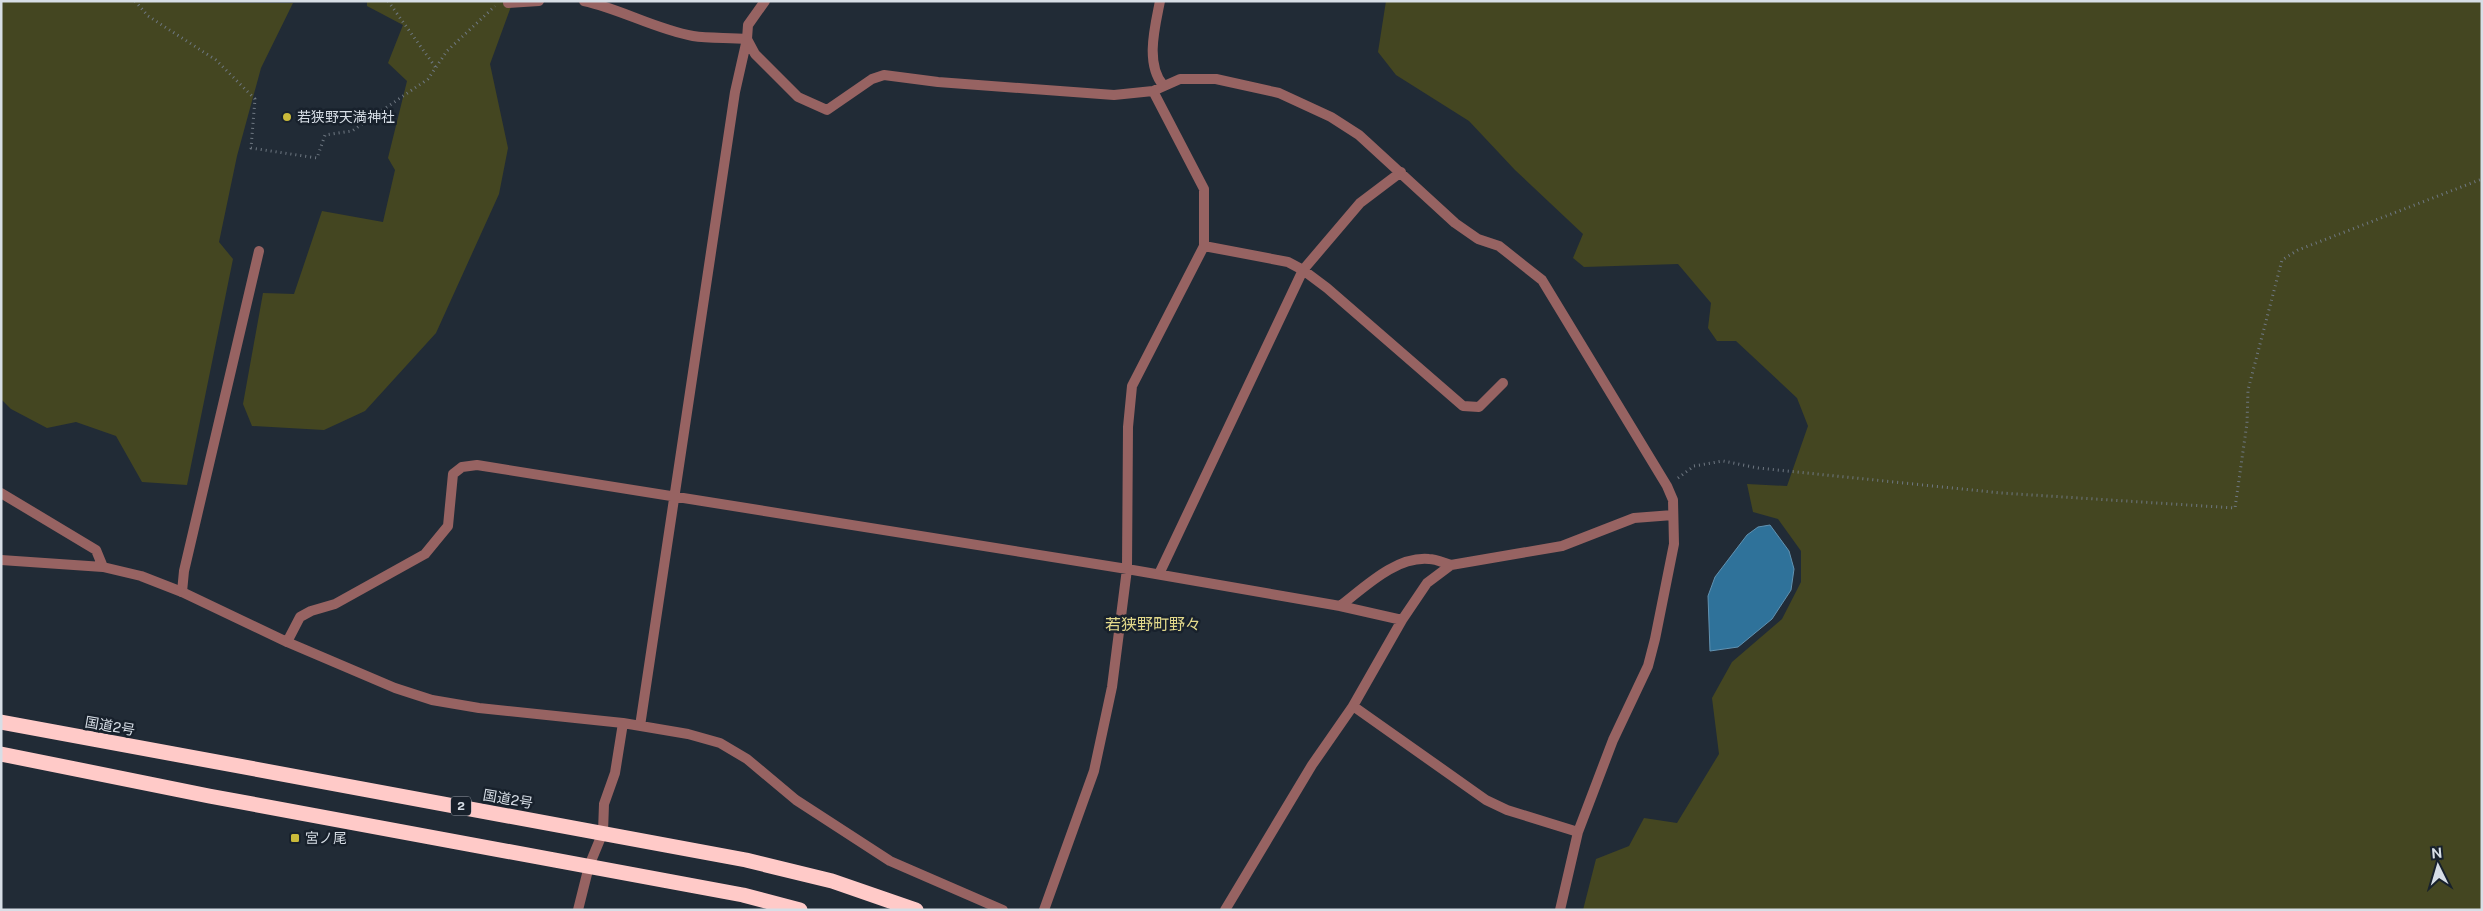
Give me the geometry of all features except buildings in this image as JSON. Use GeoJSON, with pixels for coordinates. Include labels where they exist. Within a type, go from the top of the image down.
{"type":"FeatureCollection","features":[{"type":"Feature","properties":{"kind":"highway","name":"国道2号"},"geometry":{"type":"LineString","coordinates":[[1,722],[746,860],[832,881],[916,910]]}},
{"type":"Feature","properties":{"kind":"highway"},"geometry":{"type":"LineString","coordinates":[[1,754],[210,796],[743,895],[800,910]]}},
{"type":"Feature","properties":{"kind":"street"},"geometry":{"type":"LineString","coordinates":[[508,3],[539,1]]}},
{"type":"Feature","properties":{"kind":"street"},"geometry":{"type":"LineString","coordinates":[[584,1],[694,36],[747,39]]}},
{"type":"Feature","properties":{"kind":"street"},"geometry":{"type":"LineString","coordinates":[[640,726],[735,92],[747,39],[748,24],[765,1]]}},
{"type":"Feature","properties":{"kind":"street"},"geometry":{"type":"LineString","coordinates":[[1160,1],[1153,40],[1156,76],[1163,85]]}},
{"type":"Feature","properties":{"kind":"street"},"geometry":{"type":"LineString","coordinates":[[747,39],[755,54],[798,97],[827,110],[872,79],[884,75],[938,82],[1114,95],[1153,91],[1180,79],[1216,79],[1279,93],[1331,117],[1359,135],[1455,223],[1478,239],[1499,246],[1542,280],[1667,486],[1673,500],[1674,544],[1650,657],[1613,740],[1578,832],[1560,910]]}},
{"type":"Feature","properties":{"kind":"street"},"geometry":{"type":"LineString","coordinates":[[1044,910],[1094,771],[1112,686],[1127,569],[1128,427],[1132,386],[1204,246],[1204,189],[1153,91]]}},
{"type":"Feature","properties":{"kind":"street"},"geometry":{"type":"LineString","coordinates":[[1159,574],[1303,270],[1360,203],[1401,172]]}},
{"type":"Feature","properties":{"kind":"street"},"geometry":{"type":"LineString","coordinates":[[1204,246],[1288,262],[1303,270],[1328,288],[1464,406],[1479,407],[1503,383]]}},
{"type":"Feature","properties":{"kind":"street"},"geometry":{"type":"LineString","coordinates":[[182,592],[184,571],[259,251]]}},
{"type":"Feature","properties":{"kind":"street"},"geometry":{"type":"LineString","coordinates":[[287,642],[300,617],[311,611],[335,604],[425,554],[448,526],[453,474],[462,467],[476,465],[1159,574],[1340,606],[1402,620]]}},
{"type":"Feature","properties":{"kind":"street"},"geometry":{"type":"LineString","coordinates":[[1,493],[96,550],[103,567]]}},
{"type":"Feature","properties":{"kind":"street"},"geometry":{"type":"LineString","coordinates":[[1340,606],[1392,568],[1412,561],[1428,558],[1451,565],[1562,546],[1634,518],[1673,515]]}},
{"type":"Feature","properties":{"kind":"street"},"geometry":{"type":"LineString","coordinates":[[1,560],[103,567],[141,576],[182,592],[287,642],[395,688],[432,700],[479,708],[623,723],[688,734],[720,743],[747,759],[796,800],[890,861],[1003,910]]}},
{"type":"Feature","properties":{"kind":"street"},"geometry":{"type":"LineString","coordinates":[[1225,910],[1312,765],[1353,706],[1402,620],[1427,583],[1451,565]]}},
{"type":"Feature","properties":{"kind":"street"},"geometry":{"type":"LineString","coordinates":[[1353,706],[1486,800],[1507,810],[1578,832]]}},
{"type":"Feature","properties":{"kind":"street"},"geometry":{"type":"LineString","coordinates":[[578,910],[589,866],[603,832],[604,804],[616,772],[623,723]]}},
{"type":"Feature","properties":{"kind":"path"},"geometry":{"type":"LineString","coordinates":[[135,1],[148,16],[216,60],[255,99],[251,148],[317,158],[325,135],[352,131],[428,79],[447,51],[495,5],[508,3]]}},
{"type":"Feature","properties":{"kind":"path"},"geometry":{"type":"LineString","coordinates":[[388,1],[436,68]]}},
{"type":"Feature","properties":{"kind":"path"},"geometry":{"type":"LineString","coordinates":[[1667,486],[1694,466],[1724,461],[1758,468],[2001,493],[2235,508],[2247,424],[2248,390],[2282,260],[2298,250],[2482,180]]}},
{"type":"Feature","properties":{"kind":"green space"},"geometry":{"type":"Polygon","coordinates":[[[1,1],[293,3],[261,68],[237,156],[219,242],[233,259],[187,485],[142,482],[116,436],[76,422],[47,428],[11,409],[1,399],[1,1]]]}},
{"type":"Feature","properties":{"kind":"green space"},"geometry":{"type":"Polygon","coordinates":[[[367,1],[513,1],[490,64],[508,148],[499,194],[436,333],[365,411],[324,430],[252,426],[243,404],[263,293],[294,294],[322,211],[383,222],[395,170],[388,158],[407,81],[388,63],[403,25],[367,6],[367,1]]]}},
{"type":"Feature","properties":{"kind":"green space"},"geometry":{"type":"Polygon","coordinates":[[[1386,1],[2482,1],[2482,910],[1583,910],[1596,859],[1629,846],[1644,818],[1677,823],[1719,754],[1712,698],[1732,662],[1782,619],[1801,582],[1801,551],[1778,519],[1753,512],[1747,484],[1787,486],[1808,426],[1797,398],[1736,341],[1717,341],[1708,328],[1711,303],[1678,264],[1584,267],[1573,258],[1583,234],[1515,170],[1469,121],[1396,75],[1378,52],[1386,1]]]}},
{"type":"Feature","properties":{"kind":"water"},"geometry":{"type":"Polygon","coordinates":[[[1770,525],[1789,551],[1794,569],[1791,590],[1772,619],[1738,647],[1710,651],[1708,596],[1715,577],[1747,535],[1758,527],[1770,525]]]}},
{"type":"Feature","properties":{"kind":"place","name":"若狭野天満神社"},"geometry":{"type":"Point","coordinates":[287,117]}},
{"type":"Feature","properties":{"kind":"place","name":"宮ノ尾"},"geometry":{"type":"Point","coordinates":[295,838]}},
{"type":"Feature","properties":{"kind":"district","name":"若狭野町野々"},"geometry":{"type":"Point","coordinates":[1153,624]}}]}
